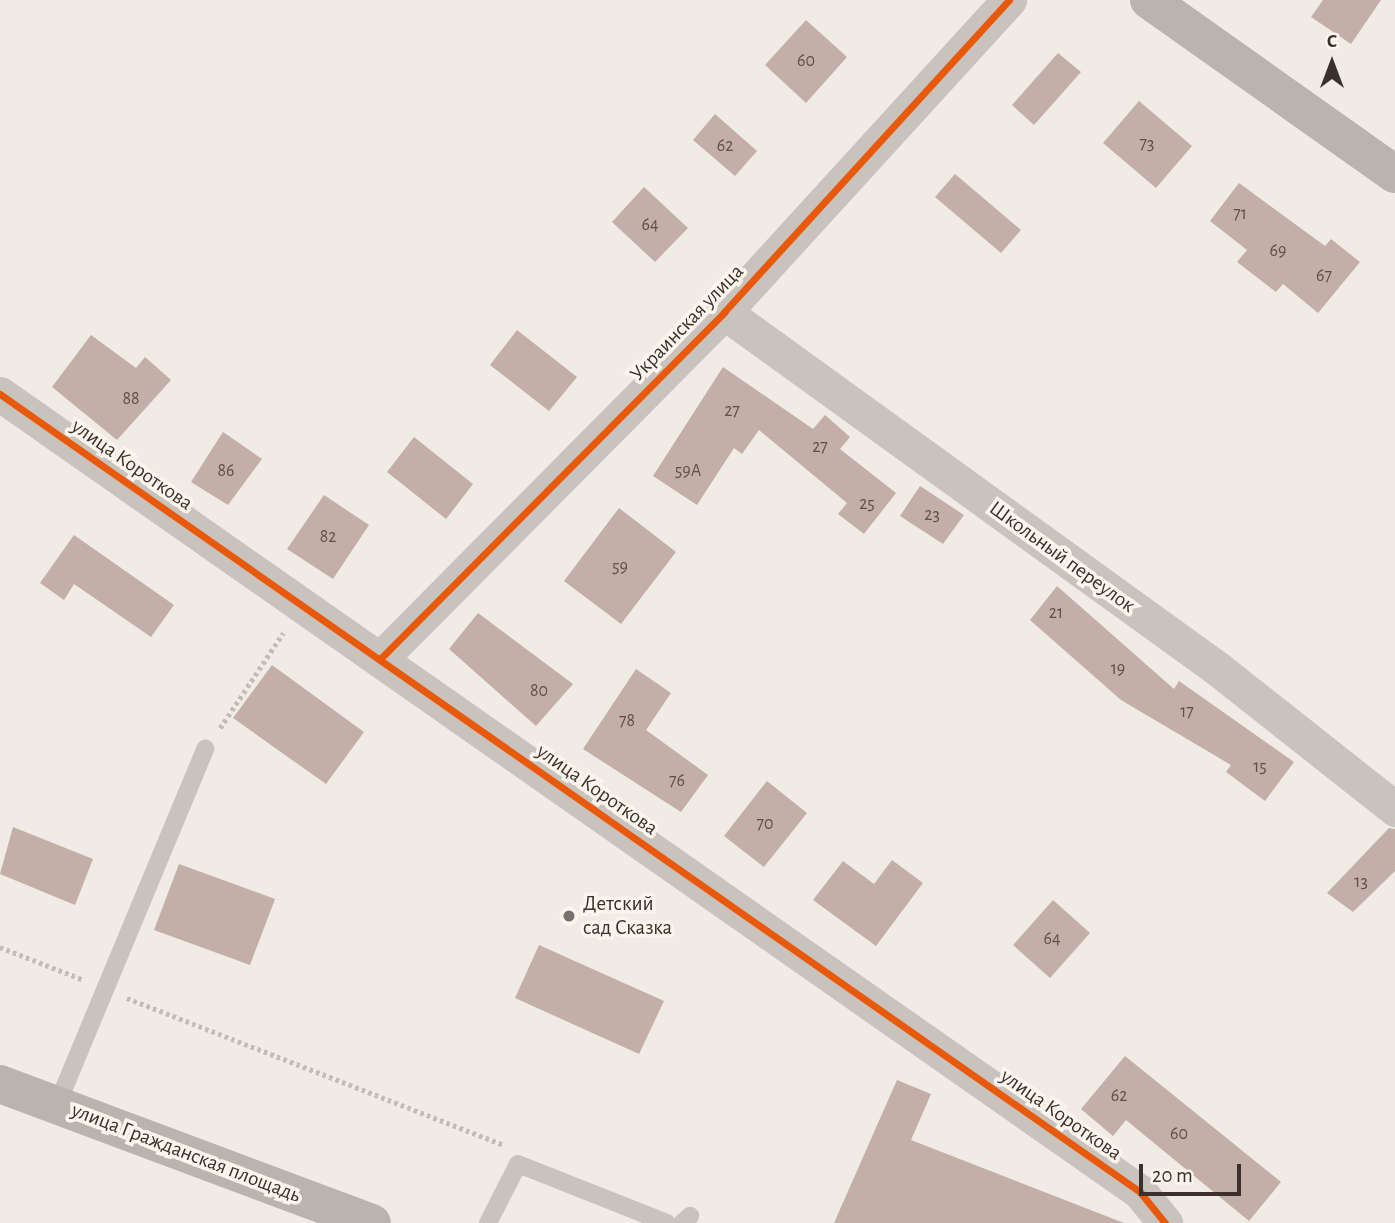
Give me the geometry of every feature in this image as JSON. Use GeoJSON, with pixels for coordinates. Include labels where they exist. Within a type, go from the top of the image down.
{"type":"FeatureCollection","features":[{"type":"Feature","properties":{"kind":"street","name":"Украинская улица"},"geometry":{"type":"LineString","coordinates":[[380,659],[724,312],[1009,0]]}},
{"type":"Feature","properties":{"kind":"street"},"geometry":{"type":"LineString","coordinates":[[1149,0],[1395,174]]}},
{"type":"Feature","properties":{"kind":"street","name":"Школьный переулок"},"geometry":{"type":"LineString","coordinates":[[724,312],[1217,669],[1395,809]]}},
{"type":"Feature","properties":{"kind":"street","name":"улица Короткова"},"geometry":{"type":"LineString","coordinates":[[0,394],[1140,1192],[1166,1223]]}},
{"type":"Feature","properties":{"kind":"street","name":"улица Гражданская площадь"},"geometry":{"type":"LineString","coordinates":[[0,1084],[372,1223]]}},
{"type":"Feature","properties":{"kind":"lane"},"geometry":{"type":"LineString","coordinates":[[57,1105],[205,749]]}},
{"type":"Feature","properties":{"kind":"lane"},"geometry":{"type":"LineString","coordinates":[[488,1223],[518,1164],[667,1223]]}},
{"type":"Feature","properties":{"kind":"path"},"geometry":{"type":"LineString","coordinates":[[205,749],[302,605]]}},
{"type":"Feature","properties":{"kind":"path"},"geometry":{"type":"LineString","coordinates":[[0,947],[515,1149]]}},
{"type":"Feature","properties":{"kind":"building"},"geometry":{"type":"Polygon","coordinates":[[[1323,0],[1381,0],[1351,44],[1311,17],[1323,0]]]}},
{"type":"Feature","properties":{"kind":"building"},"geometry":{"type":"Polygon","coordinates":[[[806,20],[847,57],[806,103],[765,65],[806,20]]]}},
{"type":"Feature","properties":{"kind":"building"},"geometry":{"type":"Polygon","coordinates":[[[1058,53],[1081,72],[1034,125],[1012,105],[1058,53]]]}},
{"type":"Feature","properties":{"kind":"building"},"geometry":{"type":"Polygon","coordinates":[[[1139,101],[1192,146],[1156,188],[1103,143],[1139,101]]]}},
{"type":"Feature","properties":{"kind":"building"},"geometry":{"type":"Polygon","coordinates":[[[715,114],[757,151],[735,176],[693,140],[715,114]]]}},
{"type":"Feature","properties":{"kind":"building"},"geometry":{"type":"Polygon","coordinates":[[[955,174],[1021,230],[1001,253],[935,197],[955,174]]]}},
{"type":"Feature","properties":{"kind":"building"},"geometry":{"type":"Polygon","coordinates":[[[1239,183],[1325,246],[1331,239],[1360,262],[1318,313],[1283,284],[1276,292],[1237,262],[1247,250],[1210,221],[1239,183]]]}},
{"type":"Feature","properties":{"kind":"building"},"geometry":{"type":"Polygon","coordinates":[[[644,187],[688,228],[655,262],[612,222],[644,187]]]}},
{"type":"Feature","properties":{"kind":"building"},"geometry":{"type":"Polygon","coordinates":[[[517,330],[577,377],[549,411],[490,365],[517,330]]]}},
{"type":"Feature","properties":{"kind":"building"},"geometry":{"type":"Polygon","coordinates":[[[91,335],[136,368],[145,357],[171,380],[117,440],[52,387],[91,335]]]}},
{"type":"Feature","properties":{"kind":"building"},"geometry":{"type":"Polygon","coordinates":[[[723,367],[813,429],[825,415],[850,437],[840,449],[896,493],[864,534],[838,514],[847,503],[759,430],[742,454],[734,448],[697,505],[653,476],[723,367]]]}},
{"type":"Feature","properties":{"kind":"building"},"geometry":{"type":"Polygon","coordinates":[[[223,432],[262,459],[228,505],[191,482],[223,432]]]}},
{"type":"Feature","properties":{"kind":"building"},"geometry":{"type":"Polygon","coordinates":[[[414,437],[473,484],[446,519],[387,472],[414,437]]]}},
{"type":"Feature","properties":{"kind":"building"},"geometry":{"type":"Polygon","coordinates":[[[920,486],[964,515],[943,544],[900,516],[920,486]]]}},
{"type":"Feature","properties":{"kind":"building"},"geometry":{"type":"Polygon","coordinates":[[[324,495],[369,525],[333,579],[287,549],[324,495]]]}},
{"type":"Feature","properties":{"kind":"building"},"geometry":{"type":"Polygon","coordinates":[[[619,508],[676,552],[621,624],[564,581],[619,508]]]}},
{"type":"Feature","properties":{"kind":"building"},"geometry":{"type":"Polygon","coordinates":[[[74,535],[174,605],[151,637],[74,584],[64,600],[40,583],[74,535]]]}},
{"type":"Feature","properties":{"kind":"building"},"geometry":{"type":"Polygon","coordinates":[[[1057,586],[1174,689],[1179,681],[1294,762],[1265,801],[1226,772],[1231,765],[1121,700],[1030,620],[1057,586]]]}},
{"type":"Feature","properties":{"kind":"building"},"geometry":{"type":"Polygon","coordinates":[[[478,613],[573,684],[536,726],[449,649],[478,613]]]}},
{"type":"Feature","properties":{"kind":"building"},"geometry":{"type":"Polygon","coordinates":[[[272,665],[364,732],[326,784],[233,718],[272,665]]]}},
{"type":"Feature","properties":{"kind":"building"},"geometry":{"type":"Polygon","coordinates":[[[636,669],[671,693],[646,730],[708,775],[681,812],[583,749],[636,669]]]}},
{"type":"Feature","properties":{"kind":"building"},"geometry":{"type":"Polygon","coordinates":[[[767,781],[807,813],[764,867],[724,836],[767,781]]]}},
{"type":"Feature","properties":{"kind":"building"},"geometry":{"type":"Polygon","coordinates":[[[13,827],[93,859],[75,905],[0,874],[13,827]]]}},
{"type":"Feature","properties":{"kind":"building"},"geometry":{"type":"Polygon","coordinates":[[[1389,828],[1395,829],[1395,871],[1353,912],[1327,893],[1389,828]]]}},
{"type":"Feature","properties":{"kind":"building"},"geometry":{"type":"Polygon","coordinates":[[[892,860],[923,883],[876,946],[813,900],[843,861],[874,884],[892,860]]]}},
{"type":"Feature","properties":{"kind":"building"},"geometry":{"type":"Polygon","coordinates":[[[179,864],[275,899],[250,965],[154,930],[179,864]]]}},
{"type":"Feature","properties":{"kind":"building"},"geometry":{"type":"Polygon","coordinates":[[[1053,900],[1090,933],[1050,978],[1013,945],[1053,900]]]}},
{"type":"Feature","properties":{"kind":"building"},"geometry":{"type":"Polygon","coordinates":[[[539,945],[664,1001],[639,1054],[515,998],[539,945]]]}},
{"type":"Feature","properties":{"kind":"building"},"geometry":{"type":"Polygon","coordinates":[[[1125,1056],[1281,1182],[1249,1221],[1126,1120],[1113,1136],[1081,1109],[1125,1056]]]}},
{"type":"Feature","properties":{"kind":"building"},"geometry":{"type":"Polygon","coordinates":[[[897,1080],[931,1094],[911,1140],[1124,1223],[834,1223],[897,1080]]]}},
{"type":"Feature","properties":{"kind":"cycle path"},"geometry":{"type":"LineString","coordinates":[[380,659],[724,312],[1009,0]]}},
{"type":"Feature","properties":{"kind":"cycle path"},"geometry":{"type":"LineString","coordinates":[[0,394],[1140,1192],[1165,1223]]}},
{"type":"Feature","properties":{"kind":"place","name":"Детский сад Сказка"},"geometry":{"type":"Point","coordinates":[569,916]}}]}
